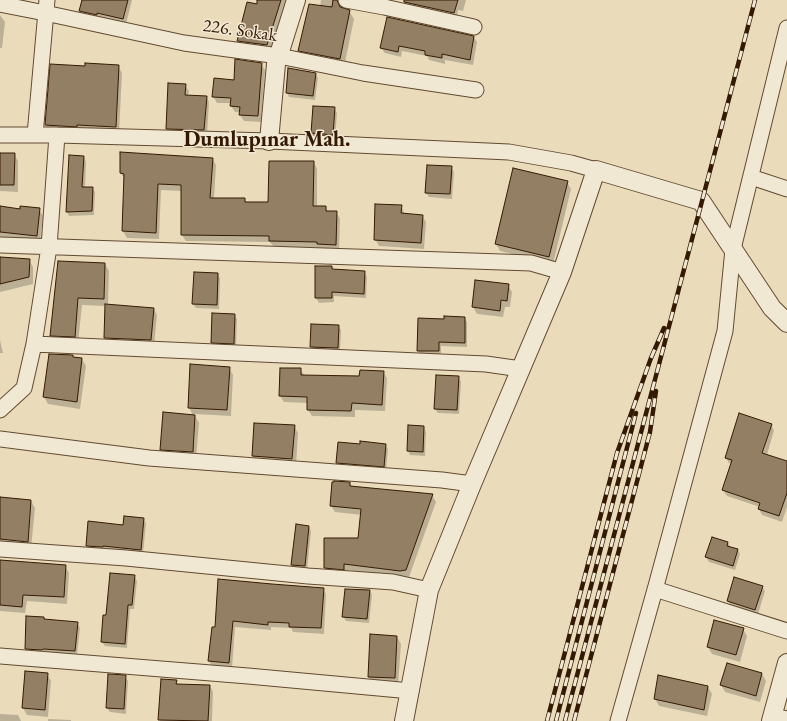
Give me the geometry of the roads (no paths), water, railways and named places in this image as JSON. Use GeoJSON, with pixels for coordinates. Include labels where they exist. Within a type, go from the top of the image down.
{"type":"FeatureCollection","features":[{"type":"Feature","properties":{"kind":"street"},"geometry":{"type":"LineString","coordinates":[[269,142],[276,64],[296,0]]}},
{"type":"Feature","properties":{"kind":"street"},"geometry":{"type":"LineString","coordinates":[[346,0],[474,27]]}},
{"type":"Feature","properties":{"kind":"street","name":"226. Sokak"},"geometry":{"type":"LineString","coordinates":[[0,4],[46,6],[184,43],[279,56],[364,72],[476,90]]}},
{"type":"Feature","properties":{"kind":"street"},"geometry":{"type":"LineString","coordinates":[[35,135],[46,6]]}},
{"type":"Feature","properties":{"kind":"street"},"geometry":{"type":"LineString","coordinates":[[618,721],[725,331],[733,249],[786,33]]}},
{"type":"Feature","properties":{"kind":"street"},"geometry":{"type":"LineString","coordinates":[[0,135],[57,135],[269,142],[509,152],[571,162],[701,201],[772,308],[787,322]]}},
{"type":"Feature","properties":{"kind":"street"},"geometry":{"type":"LineString","coordinates":[[0,410],[24,388],[34,344],[49,247],[57,135]]}},
{"type":"Feature","properties":{"kind":"street"},"geometry":{"type":"LineString","coordinates":[[404,721],[411,691],[429,590],[472,484],[562,272],[596,170]]}},
{"type":"Feature","properties":{"kind":"street"},"geometry":{"type":"LineString","coordinates":[[751,177],[787,189]]}},
{"type":"Feature","properties":{"kind":"street"},"geometry":{"type":"LineString","coordinates":[[0,245],[531,263],[562,272]]}},
{"type":"Feature","properties":{"kind":"street"},"geometry":{"type":"LineString","coordinates":[[34,344],[486,364],[521,369]]}},
{"type":"Feature","properties":{"kind":"street"},"geometry":{"type":"LineString","coordinates":[[0,439],[150,458],[442,480],[472,484]]}},
{"type":"Feature","properties":{"kind":"street"},"geometry":{"type":"LineString","coordinates":[[0,549],[126,558],[308,576],[393,582],[429,590]]}},
{"type":"Feature","properties":{"kind":"street"},"geometry":{"type":"LineString","coordinates":[[655,589],[787,631]]}},
{"type":"Feature","properties":{"kind":"street"},"geometry":{"type":"LineString","coordinates":[[0,656],[240,675],[411,691]]}},
{"type":"Feature","properties":{"kind":"street"},"geometry":{"type":"LineString","coordinates":[[777,719],[787,662]]}},
{"type":"Feature","properties":{"kind":"railway"},"geometry":{"type":"LineString","coordinates":[[565,721],[755,0]]}},
{"type":"Feature","properties":{"kind":"railway"},"geometry":{"type":"LineString","coordinates":[[547,721],[617,453],[651,358],[664,328]]}},
{"type":"Feature","properties":{"kind":"railway"},"geometry":{"type":"LineString","coordinates":[[574,721],[650,432],[656,391]]}},
{"type":"Feature","properties":{"kind":"railway"},"geometry":{"type":"LineString","coordinates":[[556,721],[636,413]]}},
{"type":"Feature","properties":{"kind":"district","name":"Dumlupınar Mah."},"geometry":{"type":"Point","coordinates":[267,140]}}]}
